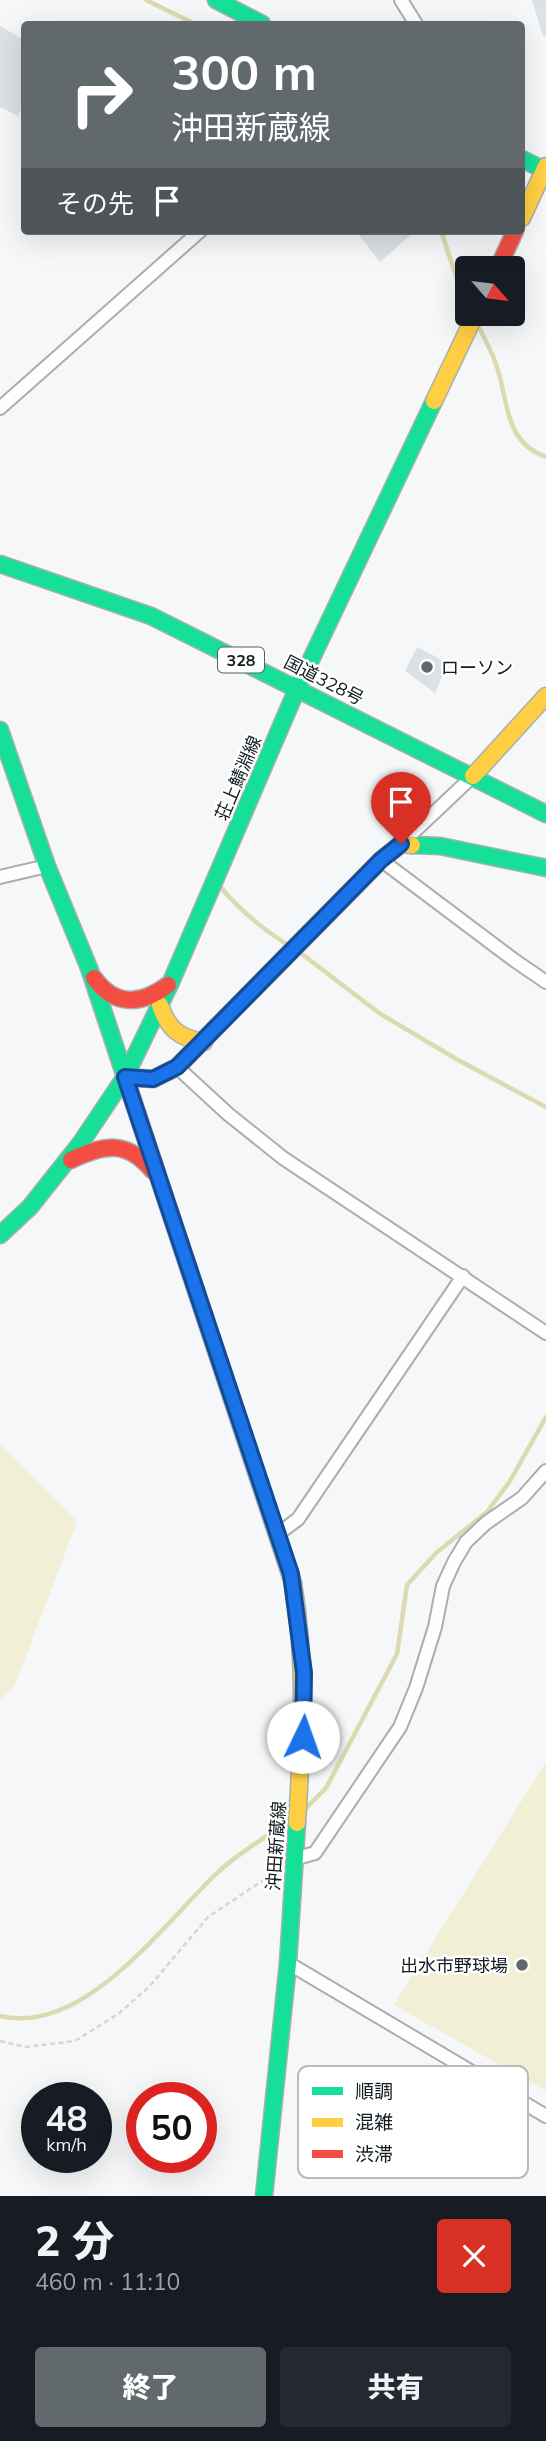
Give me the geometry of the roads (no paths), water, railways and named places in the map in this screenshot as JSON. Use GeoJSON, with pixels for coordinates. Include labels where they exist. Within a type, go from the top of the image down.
{"type":"FeatureCollection","features":[{"type":"Feature","properties":{"kind":"main road"},"geometry":{"type":"LineString","coordinates":[[216,0],[256,21]]}},
{"type":"Feature","properties":{"kind":"main road"},"geometry":{"type":"LineString","coordinates":[[525,160],[545,169],[525,212]]}},
{"type":"Feature","properties":{"kind":"main road"},"geometry":{"type":"LineString","coordinates":[[504,256],[513,235]]}},
{"type":"Feature","properties":{"kind":"main road","name":"荘上鯖淵線"},"geometry":{"type":"LineString","coordinates":[[0,1234],[30,1207],[125,1077],[172,982],[298,688],[470,326]]}},
{"type":"Feature","properties":{"kind":"main road","name":"国道328号"},"geometry":{"type":"LineString","coordinates":[[0,564],[151,615],[546,814]]}},
{"type":"Feature","properties":{"kind":"main road"},"geometry":{"type":"LineString","coordinates":[[472,776],[546,696]]}},
{"type":"Feature","properties":{"kind":"main road"},"geometry":{"type":"LineString","coordinates":[[0,730],[47,866],[99,986],[116,998],[136,1001],[156,995],[172,982]]}},
{"type":"Feature","properties":{"kind":"main road"},"geometry":{"type":"LineString","coordinates":[[125,1077],[153,1079],[177,1067],[381,860],[401,844],[440,846],[546,867]]}},
{"type":"Feature","properties":{"kind":"main road","name":"沖田新蔵線"},"geometry":{"type":"LineString","coordinates":[[89,968],[291,1574],[304,1673],[304,1713],[288,1963],[264,2196]]}},
{"type":"Feature","properties":{"kind":"main road"},"geometry":{"type":"LineString","coordinates":[[160,1005],[164,1022],[170,1028],[188,1041],[204,1042]]}},
{"type":"Feature","properties":{"kind":"main road"},"geometry":{"type":"LineString","coordinates":[[64,1164],[96,1148],[121,1147],[144,1159],[159,1180]]}},
{"type":"Feature","properties":{"kind":"street"},"geometry":{"type":"LineString","coordinates":[[401,0],[414,21]]}},
{"type":"Feature","properties":{"kind":"street"},"geometry":{"type":"LineString","coordinates":[[0,408],[195,235]]}},
{"type":"Feature","properties":{"kind":"street"},"geometry":{"type":"LineString","coordinates":[[401,844],[472,776]]}},
{"type":"Feature","properties":{"kind":"street"},"geometry":{"type":"LineString","coordinates":[[381,860],[546,982]]}},
{"type":"Feature","properties":{"kind":"street"},"geometry":{"type":"LineString","coordinates":[[0,877],[47,866]]}},
{"type":"Feature","properties":{"kind":"street"},"geometry":{"type":"LineString","coordinates":[[177,1067],[228,1114],[283,1158],[546,1333]]}},
{"type":"Feature","properties":{"kind":"street"},"geometry":{"type":"LineString","coordinates":[[278,1534],[298,1519],[463,1276]]}},
{"type":"Feature","properties":{"kind":"street"},"geometry":{"type":"LineString","coordinates":[[294,1859],[315,1853],[400,1727],[416,1688],[435,1627],[443,1586],[453,1562],[466,1542],[486,1523],[522,1498],[546,1471]]}},
{"type":"Feature","properties":{"kind":"street"},"geometry":{"type":"LineString","coordinates":[[288,1963],[462,2066]]}},
{"type":"Feature","properties":{"kind":"street"},"geometry":{"type":"LineString","coordinates":[[528,2105],[546,2116]]}},
{"type":"Feature","properties":{"kind":"waterway"},"geometry":{"type":"LineString","coordinates":[[146,0],[189,21]]}},
{"type":"Feature","properties":{"kind":"waterway"},"geometry":{"type":"LineString","coordinates":[[442,235],[455,273]]}},
{"type":"Feature","properties":{"kind":"waterway"},"geometry":{"type":"LineString","coordinates":[[478,326],[496,364],[515,430],[532,450],[546,457]]}},
{"type":"Feature","properties":{"kind":"waterway"},"geometry":{"type":"LineString","coordinates":[[218,884],[252,918],[291,947]]}},
{"type":"Feature","properties":{"kind":"waterway"},"geometry":{"type":"LineString","coordinates":[[298,951],[379,1013],[458,1060],[546,1107]]}},
{"type":"Feature","properties":{"kind":"waterway"},"geometry":{"type":"LineString","coordinates":[[302,1812],[326,1788],[397,1654],[407,1585],[436,1553],[487,1512],[510,1481],[546,1417]]}},
{"type":"Feature","properties":{"kind":"waterway"},"geometry":{"type":"LineString","coordinates":[[0,2016],[31,2018],[61,2010],[90,1994],[145,1948],[223,1868],[292,1819]]}},
{"type":"Feature","properties":{"kind":"place","name":"ローソン"},"geometry":{"type":"Point","coordinates":[427,667]}},
{"type":"Feature","properties":{"kind":"place","name":"出水市野球場"},"geometry":{"type":"Point","coordinates":[522,1965]}}]}
